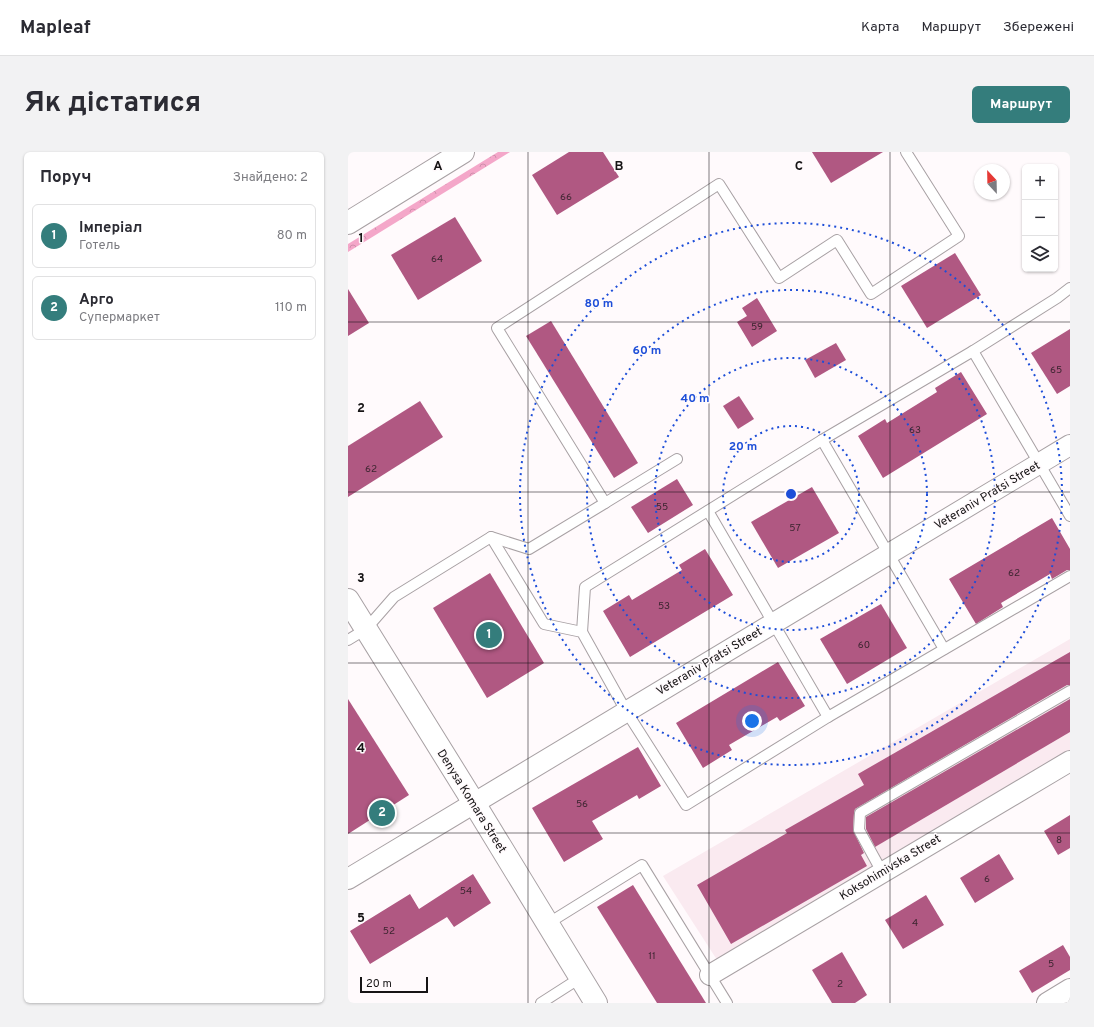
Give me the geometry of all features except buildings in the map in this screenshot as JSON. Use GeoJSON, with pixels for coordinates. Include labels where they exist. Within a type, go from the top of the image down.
{"type":"FeatureCollection","features":[{"type":"Feature","properties":{"kind":"street"},"geometry":{"type":"LineString","coordinates":[[348,223],[463,152]]}},
{"type":"Feature","properties":{"kind":"street","name":"Veteraniv Pratsi Street"},"geometry":{"type":"LineString","coordinates":[[348,879],[1070,445]]}},
{"type":"Feature","properties":{"kind":"street","name":"Denysa Komara Street"},"geometry":{"type":"LineString","coordinates":[[348,600],[357,635],[474,803],[596,1003]]}},
{"type":"Feature","properties":{"kind":"street","name":"Koksohimivska Street"},"geometry":{"type":"LineString","coordinates":[[710,975],[1070,761]]}},
{"type":"Feature","properties":{"kind":"street"},"geometry":{"type":"LineString","coordinates":[[1047,1003],[1070,989]]}},
{"type":"Feature","properties":{"kind":"lane"},"geometry":{"type":"LineString","coordinates":[[605,502],[497,328],[719,184],[779,278],[837,240],[871,294],[959,236],[906,152]]}},
{"type":"Feature","properties":{"kind":"lane"},"geometry":{"type":"LineString","coordinates":[[1070,288],[1057,298],[973,351],[822,440],[585,587],[582,632],[626,711],[686,805],[828,717],[1070,576]]}},
{"type":"Feature","properties":{"kind":"lane"},"geometry":{"type":"LineString","coordinates":[[973,351],[1070,516]]}},
{"type":"Feature","properties":{"kind":"lane"},"geometry":{"type":"LineString","coordinates":[[822,440],[944,649]]}},
{"type":"Feature","properties":{"kind":"lane"},"geometry":{"type":"LineString","coordinates":[[357,635],[394,597],[491,537],[529,549],[677,459]]}},
{"type":"Feature","properties":{"kind":"lane"},"geometry":{"type":"LineString","coordinates":[[708,511],[828,717]]}},
{"type":"Feature","properties":{"kind":"lane"},"geometry":{"type":"LineString","coordinates":[[491,537],[544,624],[582,632]]}},
{"type":"Feature","properties":{"kind":"lane"},"geometry":{"type":"LineString","coordinates":[[882,872],[859,830],[860,813],[1070,691]]}},
{"type":"Feature","properties":{"kind":"lane"},"geometry":{"type":"LineString","coordinates":[[548,924],[642,865],[727,1003]]}},
{"type":"Feature","properties":{"kind":"lane"},"geometry":{"type":"LineString","coordinates":[[541,1003],[580,978]]}},
{"type":"Feature","properties":{"kind":"shaded area"},"geometry":{"type":"Polygon","coordinates":[[[1070,639],[1070,753],[719,963],[663,876],[1070,639]]]}},
{"type":"Feature","properties":{"kind":"green space"},"geometry":{"type":"Polygon","coordinates":[[[498,152],[510,152],[348,252],[348,244],[498,152]]]}},
{"type":"Feature","properties":{"kind":"place","name":"Імперіал"},"geometry":{"type":"Point","coordinates":[489,635]}},
{"type":"Feature","properties":{"kind":"place","name":"Арго"},"geometry":{"type":"Point","coordinates":[382,813]}}]}
